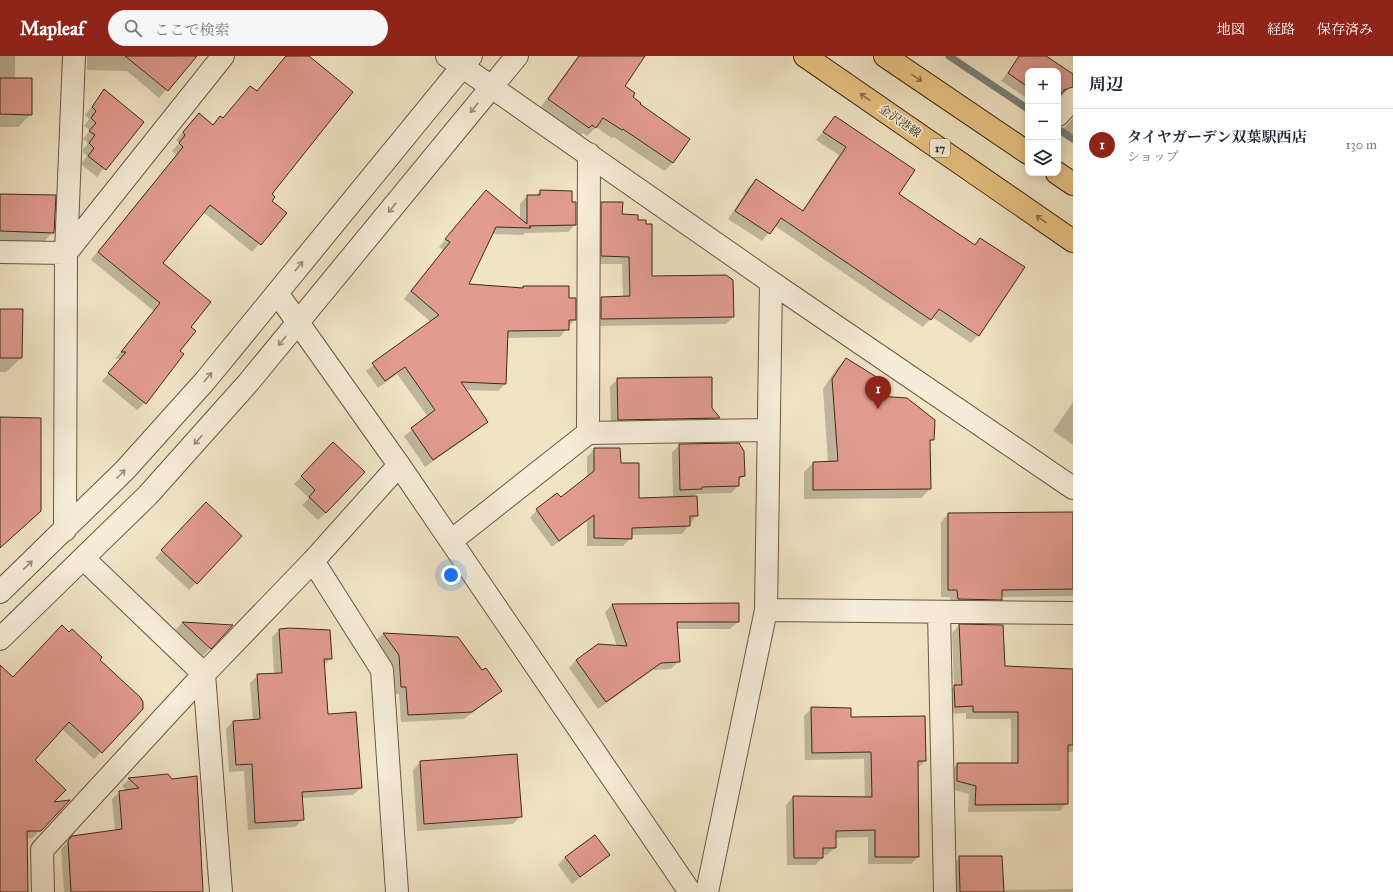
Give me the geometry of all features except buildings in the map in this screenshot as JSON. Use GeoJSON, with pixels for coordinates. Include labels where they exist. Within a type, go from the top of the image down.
{"type":"FeatureCollection","features":[{"type":"Feature","properties":{"kind":"main road","name":"金沢港線"},"geometry":{"type":"LineString","coordinates":[[805,56],[1073,241]]}},
{"type":"Feature","properties":{"kind":"main road"},"geometry":{"type":"LineString","coordinates":[[888,57],[1025,151]]}},
{"type":"Feature","properties":{"kind":"main road"},"geometry":{"type":"LineString","coordinates":[[1061,175],[1073,184]]}},
{"type":"Feature","properties":{"kind":"street"},"geometry":{"type":"LineString","coordinates":[[64,530],[66,253],[74,56]]}},
{"type":"Feature","properties":{"kind":"street"},"geometry":{"type":"LineString","coordinates":[[66,253],[223,56]]}},
{"type":"Feature","properties":{"kind":"street"},"geometry":{"type":"LineString","coordinates":[[0,639],[84,559],[148,495],[248,383],[517,56]]}},
{"type":"Feature","properties":{"kind":"street"},"geometry":{"type":"LineString","coordinates":[[0,592],[64,530],[146,446],[205,381],[278,293],[460,60],[492,87],[771,282],[1073,488]]}},
{"type":"Feature","properties":{"kind":"street"},"geometry":{"type":"LineString","coordinates":[[1061,112],[1073,99]]}},
{"type":"Feature","properties":{"kind":"street"},"geometry":{"type":"LineString","coordinates":[[588,433],[589,154]]}},
{"type":"Feature","properties":{"kind":"street"},"geometry":{"type":"LineString","coordinates":[[0,252],[66,253]]}},
{"type":"Feature","properties":{"kind":"street"},"geometry":{"type":"LineString","coordinates":[[706,892],[766,610],[771,282]]}},
{"type":"Feature","properties":{"kind":"street"},"geometry":{"type":"LineString","coordinates":[[278,293],[399,465],[690,892]]}},
{"type":"Feature","properties":{"kind":"street"},"geometry":{"type":"LineString","coordinates":[[451,542],[588,433],[768,430]]}},
{"type":"Feature","properties":{"kind":"street"},"geometry":{"type":"LineString","coordinates":[[43,892],[42,850],[204,674],[313,561],[399,465]]}},
{"type":"Feature","properties":{"kind":"street"},"geometry":{"type":"LineString","coordinates":[[84,559],[204,674],[221,892]]}},
{"type":"Feature","properties":{"kind":"street"},"geometry":{"type":"LineString","coordinates":[[313,561],[382,670],[397,892]]}},
{"type":"Feature","properties":{"kind":"street"},"geometry":{"type":"LineString","coordinates":[[766,610],[1073,613]]}},
{"type":"Feature","properties":{"kind":"street"},"geometry":{"type":"LineString","coordinates":[[939,612],[945,892]]}},
{"type":"Feature","properties":{"kind":"waterway"},"geometry":{"type":"LineString","coordinates":[[949,56],[1025,107]]}},
{"type":"Feature","properties":{"kind":"waterway"},"geometry":{"type":"LineString","coordinates":[[1061,131],[1073,139]]}},
{"type":"Feature","properties":{"kind":"place","name":"タイヤガーデン双葉駅西店"},"geometry":{"type":"Point","coordinates":[878,409]}}]}
